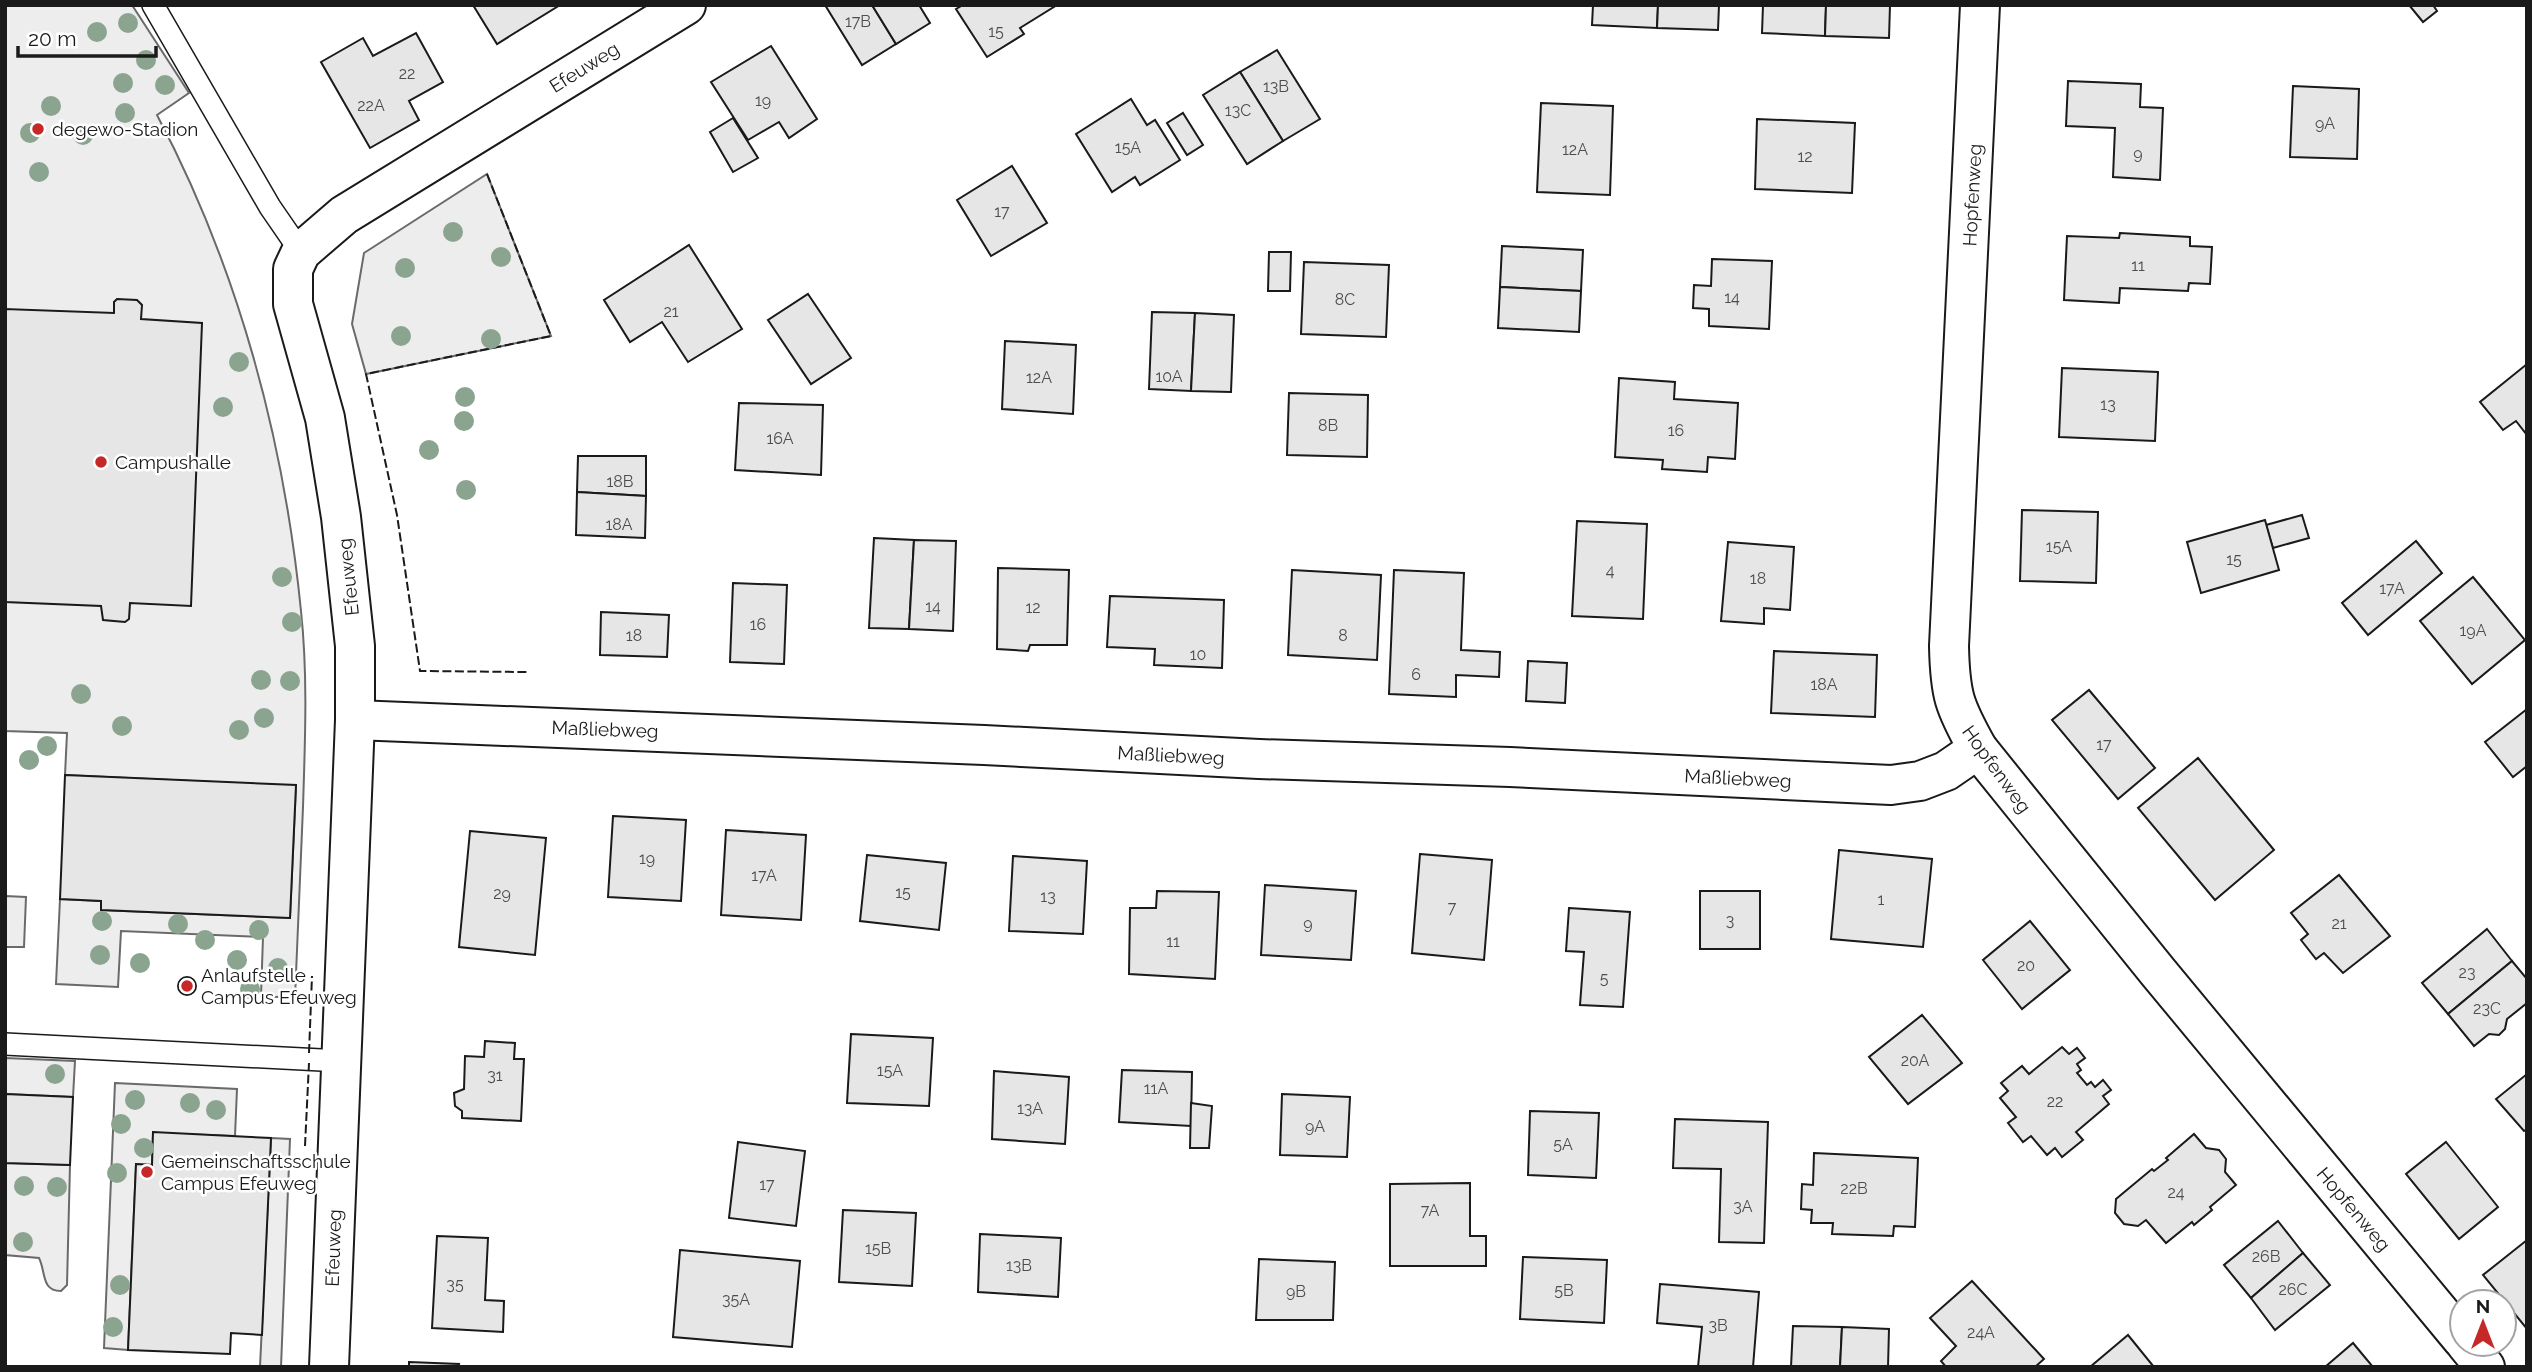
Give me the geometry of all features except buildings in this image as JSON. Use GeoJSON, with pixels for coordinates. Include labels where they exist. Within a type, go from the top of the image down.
{"type":"FeatureCollection","features":[{"type":"Feature","properties":{"kind":"street","name":"Efeuweg"},"geometry":{"type":"LineString","coordinates":[[329,1367],[355,719],[355,646],[341,517],[325,418],[293,304],[293,269],[301,251],[344,215],[686,5]]}},
{"type":"Feature","properties":{"kind":"street","name":"Hopfenweg"},"geometry":{"type":"LineString","coordinates":[[1980,5],[1949,646],[1950,684],[1956,711],[1978,748],[2158,972],[2448,1322]]}},
{"type":"Feature","properties":{"kind":"street","name":"Maßliebweg"},"geometry":{"type":"LineString","coordinates":[[355,719],[1891,785],[1920,781],[1946,772],[1978,748]]}},
{"type":"Feature","properties":{"kind":"lane"},"geometry":{"type":"LineString","coordinates":[[153,5],[270,207],[301,251]]}},
{"type":"Feature","properties":{"kind":"lane"},"geometry":{"type":"LineString","coordinates":[[5,1044],[341,1060]]}},
{"type":"Feature","properties":{"kind":"shaded area"},"geometry":{"type":"Polygon","coordinates":[[[5,5],[132,5],[189,93],[157,115],[186,173],[211,233],[253,356],[283,482],[301,611],[305,660],[305,734],[295,998],[261,996],[263,937],[121,931],[118,987],[56,984],[60,899],[101,901],[101,910],[290,918],[296,786],[65,775],[67,733],[5,731],[5,5]]]}},
{"type":"Feature","properties":{"kind":"shaded area"},"geometry":{"type":"Polygon","coordinates":[[[487,174],[551,336],[366,374],[352,324],[364,253],[487,174]]]}},
{"type":"Feature","properties":{"kind":"shaded area"},"geometry":{"type":"Polygon","coordinates":[[[5,896],[26,897],[24,947],[5,947],[5,896]]]}},
{"type":"Feature","properties":{"kind":"shaded area"},"geometry":{"type":"Polygon","coordinates":[[[5,1058],[75,1061],[73,1097],[5,1094],[5,1058]]]}},
{"type":"Feature","properties":{"kind":"shaded area"},"geometry":{"type":"Polygon","coordinates":[[[115,1083],[237,1089],[235,1136],[153,1133],[152,1165],[136,1164],[128,1350],[104,1348],[115,1083]]]}},
{"type":"Feature","properties":{"kind":"shaded area"},"geometry":{"type":"Polygon","coordinates":[[[271,1138],[290,1139],[281,1367],[260,1367],[271,1138]]]}},
{"type":"Feature","properties":{"kind":"shaded area"},"geometry":{"type":"Polygon","coordinates":[[[5,1163],[70,1165],[67,1285],[61,1291],[50,1288],[47,1284],[39,1258],[5,1255],[5,1163]]]}},
{"type":"Feature","properties":{"kind":"fence"},"geometry":{"type":"LineString","coordinates":[[487,174],[551,336],[366,374],[397,515],[420,671],[527,672]]}},
{"type":"Feature","properties":{"kind":"fence"},"geometry":{"type":"LineString","coordinates":[[309,1053],[312,976]]}},
{"type":"Feature","properties":{"kind":"fence"},"geometry":{"type":"LineString","coordinates":[[305,1146],[309,1063]]}},
{"type":"Feature","properties":{"kind":"place","name":"degewo-Stadion"},"geometry":{"type":"Point","coordinates":[38,129]}},
{"type":"Feature","properties":{"kind":"place","name":"Campushalle"},"geometry":{"type":"Point","coordinates":[101,462]}},
{"type":"Feature","properties":{"kind":"place","name":"Anlaufstelle Campus Efeuweg"},"geometry":{"type":"Point","coordinates":[187,986]}},
{"type":"Feature","properties":{"kind":"place","name":"Gemeinschaftsschule Campus Efeuweg"},"geometry":{"type":"Point","coordinates":[147,1172]}}]}
